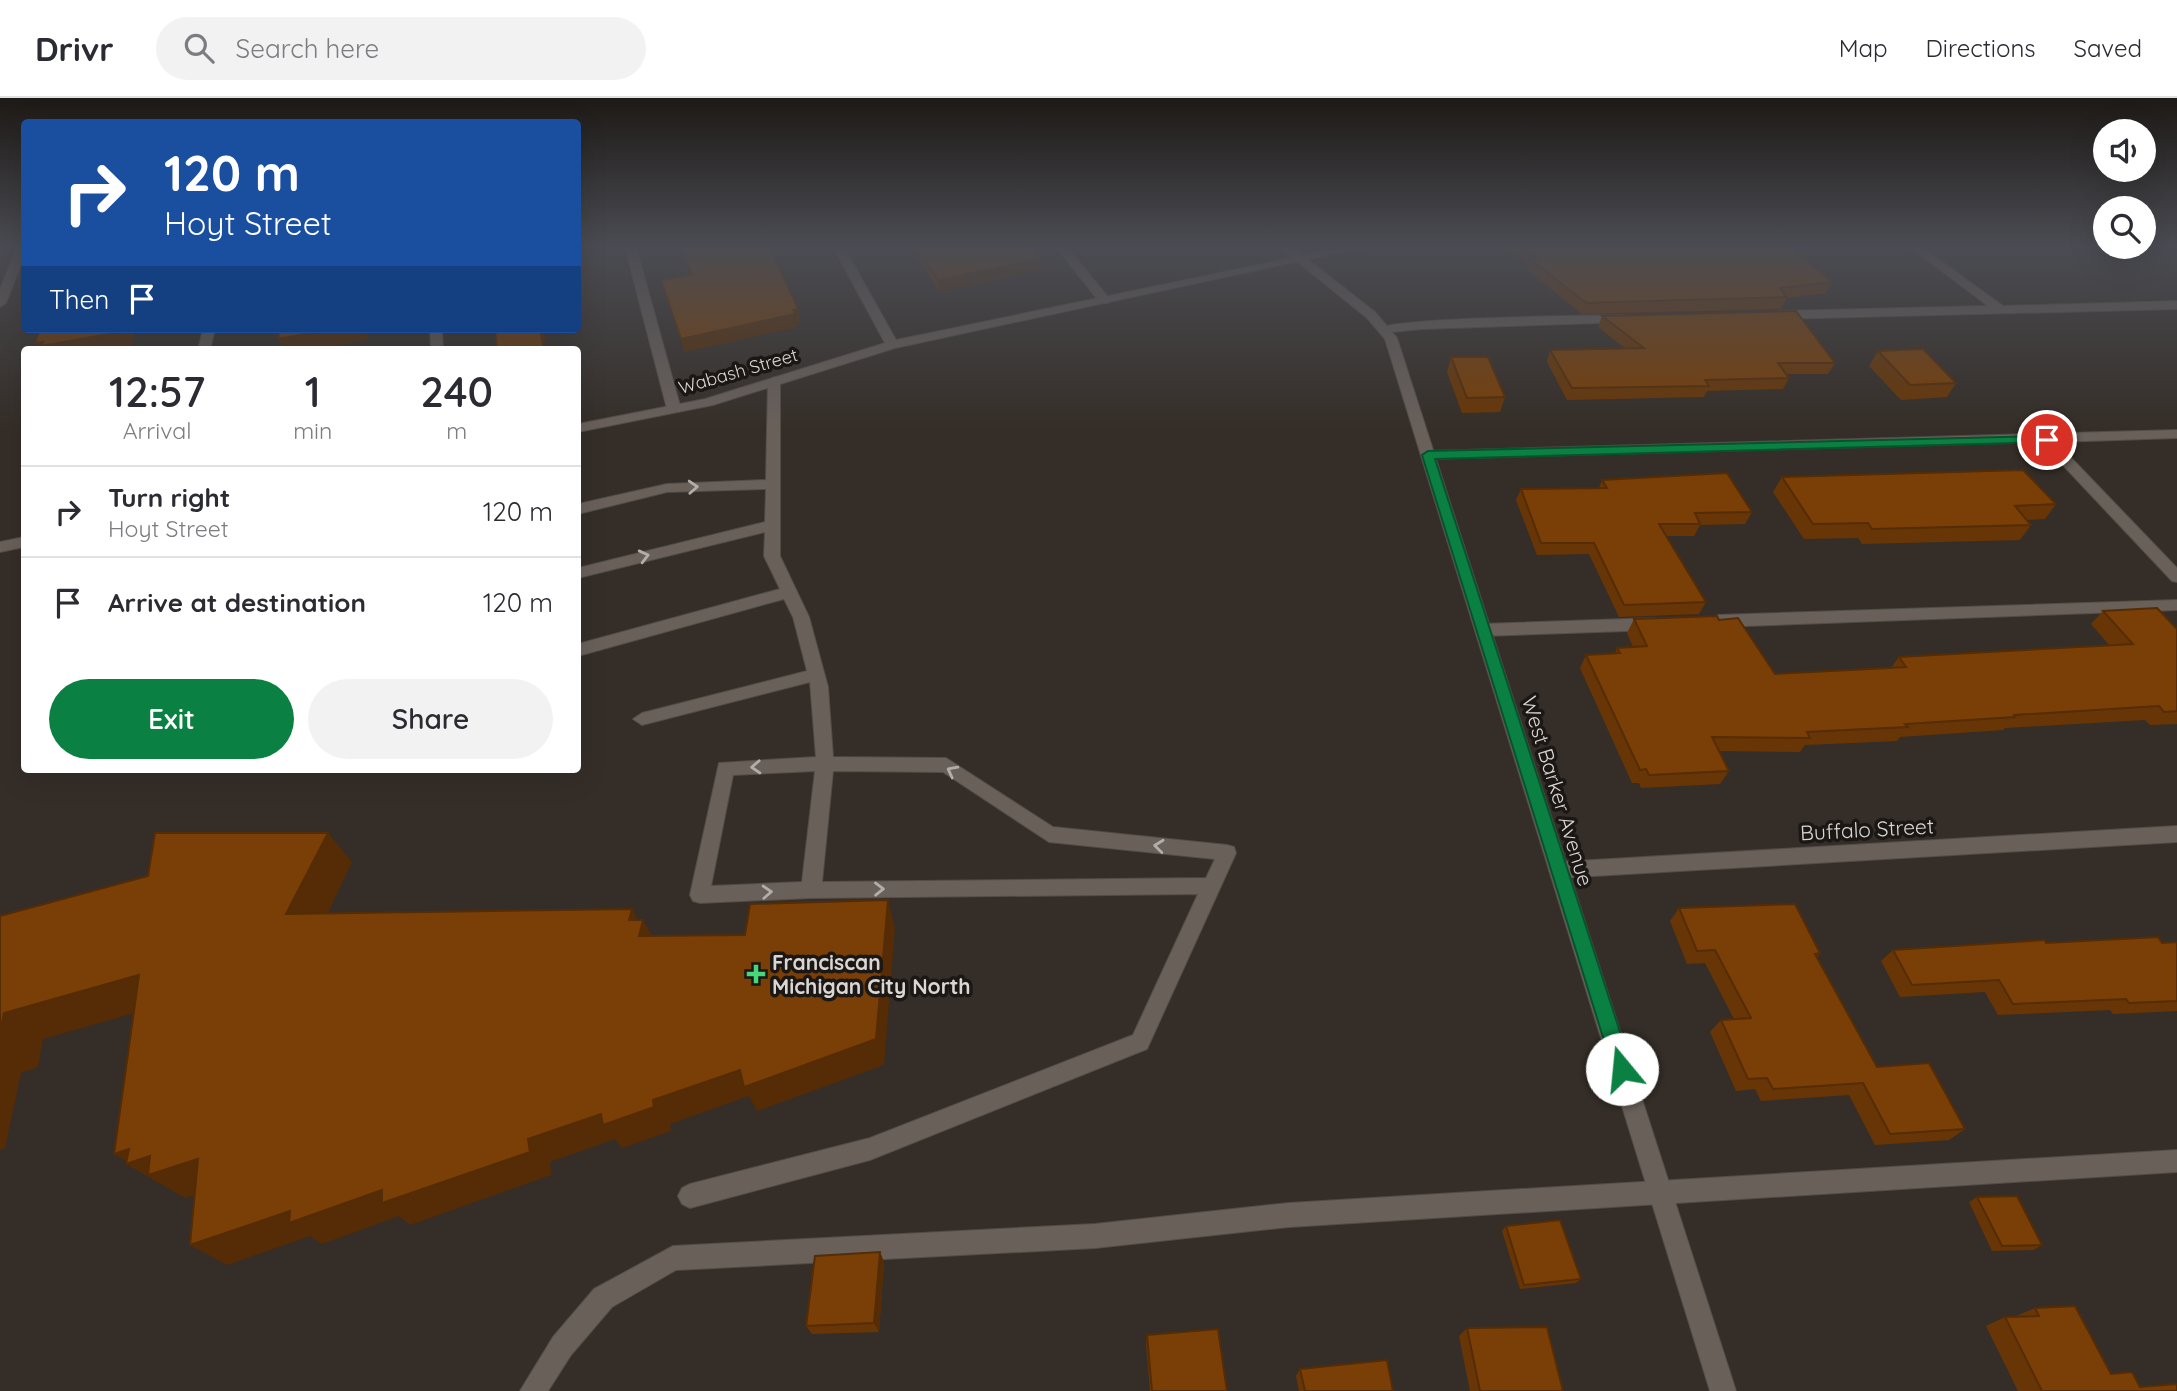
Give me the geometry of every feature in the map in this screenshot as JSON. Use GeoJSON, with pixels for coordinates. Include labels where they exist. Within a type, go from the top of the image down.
{"type":"FeatureCollection","features":[{"type":"Feature","properties":{"kind":"street"},"geometry":{"type":"LineString","coordinates":[[646,307],[674,409]]}},
{"type":"Feature","properties":{"kind":"street"},"geometry":{"type":"LineString","coordinates":[[871,307],[892,345]]}},
{"type":"Feature","properties":{"kind":"street","name":"Wabash Street"},"geometry":{"type":"LineString","coordinates":[[581,427],[708,402],[892,345],[1069,307]]}},
{"type":"Feature","properties":{"kind":"street","name":"West Barker Avenue"},"geometry":{"type":"LineString","coordinates":[[1361,307],[1391,338],[1723,1391]]}},
{"type":"Feature","properties":{"kind":"street"},"geometry":{"type":"LineString","coordinates":[[1766,316],[2073,307]]}},
{"type":"Feature","properties":{"kind":"street"},"geometry":{"type":"LineString","coordinates":[[1383,329],[1421,325],[1642,319]]}},
{"type":"Feature","properties":{"kind":"street"},"geometry":{"type":"LineString","coordinates":[[774,381],[772,556],[800,617],[820,687],[825,764],[811,890]]}},
{"type":"Feature","properties":{"kind":"street"},"geometry":{"type":"LineString","coordinates":[[1428,455],[2047,440],[2177,433]]}},
{"type":"Feature","properties":{"kind":"street"},"geometry":{"type":"LineString","coordinates":[[2047,440],[2177,577]]}},
{"type":"Feature","properties":{"kind":"street"},"geometry":{"type":"LineString","coordinates":[[581,508],[667,488],[773,484]]}},
{"type":"Feature","properties":{"kind":"street"},"geometry":{"type":"LineString","coordinates":[[581,572],[772,525]]}},
{"type":"Feature","properties":{"kind":"street"},"geometry":{"type":"LineString","coordinates":[[0,547],[21,543]]}},
{"type":"Feature","properties":{"kind":"street"},"geometry":{"type":"LineString","coordinates":[[581,649],[789,592]]}},
{"type":"Feature","properties":{"kind":"street"},"geometry":{"type":"LineString","coordinates":[[1705,622],[2177,605]]}},
{"type":"Feature","properties":{"kind":"street"},"geometry":{"type":"LineString","coordinates":[[1483,630],[1678,623]]}},
{"type":"Feature","properties":{"kind":"street"},"geometry":{"type":"LineString","coordinates":[[642,719],[816,675]]}},
{"type":"Feature","properties":{"kind":"street"},"geometry":{"type":"LineString","coordinates":[[691,1196],[870,1149],[1140,1042],[1213,886],[1227,853],[1049,834],[946,765],[825,764],[725,768],[700,895],[811,890],[1213,886]]}},
{"type":"Feature","properties":{"kind":"street","name":"Buffalo Street"},"geometry":{"type":"LineString","coordinates":[[1559,870],[2177,834]]}},
{"type":"Feature","properties":{"kind":"street"},"geometry":{"type":"LineString","coordinates":[[533,1391],[562,1346],[603,1298],[673,1258],[1095,1236],[1289,1215],[2177,1161]]}},
{"type":"Feature","properties":{"kind":"building"},"geometry":{"type":"Polygon","coordinates":[[[670,307],[798,309],[793,310],[795,314],[681,339],[670,307]]]}},
{"type":"Feature","properties":{"kind":"building"},"geometry":{"type":"Polygon","coordinates":[[[1796,311],[1835,363],[1778,363],[1789,378],[1705,380],[1709,386],[1572,388],[1550,350],[1644,348],[1602,316],[1796,311]]]}},
{"type":"Feature","properties":{"kind":"building"},"geometry":{"type":"Polygon","coordinates":[[[39,333],[114,333],[41,346],[43,342],[35,343],[39,333]]]}},
{"type":"Feature","properties":{"kind":"building"},"geometry":{"type":"Polygon","coordinates":[[[279,333],[311,333],[278,339],[279,333]]]}},
{"type":"Feature","properties":{"kind":"building"},"geometry":{"type":"Polygon","coordinates":[[[495,333],[541,333],[543,346],[497,346],[495,333]]]}},
{"type":"Feature","properties":{"kind":"building"},"geometry":{"type":"Polygon","coordinates":[[[1923,349],[1956,383],[1910,385],[1878,351],[1923,349]]]}},
{"type":"Feature","properties":{"kind":"building"},"geometry":{"type":"Polygon","coordinates":[[[1451,357],[1488,357],[1505,397],[1467,398],[1451,357]]]}},
{"type":"Feature","properties":{"kind":"building"},"geometry":{"type":"Polygon","coordinates":[[[2023,470],[2056,504],[2015,506],[2031,525],[1872,529],[1868,523],[1813,524],[1782,477],[2023,470]]]}},
{"type":"Feature","properties":{"kind":"building"},"geometry":{"type":"Polygon","coordinates":[[[1727,473],[1752,512],[1695,513],[1700,524],[1659,524],[1706,602],[1624,605],[1594,543],[1541,543],[1521,489],[1607,488],[1602,480],[1727,473]]]}},
{"type":"Feature","properties":{"kind":"building"},"geometry":{"type":"Polygon","coordinates":[[[2157,608],[2177,629],[2177,711],[2164,712],[2159,706],[2014,715],[2015,717],[1905,724],[1908,727],[1807,732],[1810,738],[1712,737],[1729,771],[1649,775],[1646,769],[1640,770],[1586,655],[1620,653],[1617,648],[1647,646],[1634,619],[1717,616],[1719,620],[1738,618],[1775,674],[1906,667],[1899,657],[2133,644],[2103,611],[2157,608]]]}},
{"type":"Feature","properties":{"kind":"building"},"geometry":{"type":"Polygon","coordinates":[[[155,833],[328,833],[286,914],[632,909],[629,920],[643,920],[639,936],[745,935],[750,904],[888,900],[876,1039],[744,1087],[740,1070],[653,1100],[654,1107],[603,1125],[601,1114],[528,1139],[530,1152],[382,1203],[382,1190],[289,1223],[290,1211],[190,1245],[198,1159],[148,1175],[150,1156],[126,1164],[129,1149],[114,1154],[139,975],[4,1013],[0,1032],[0,916],[148,876],[155,833]]]}},
{"type":"Feature","properties":{"kind":"building"},"geometry":{"type":"Polygon","coordinates":[[[1795,904],[1820,953],[1815,954],[1877,1067],[1929,1063],[1965,1129],[1890,1134],[1863,1083],[1773,1089],[1767,1078],[1748,1079],[1721,1020],[1751,1018],[1715,950],[1697,951],[1679,908],[1795,904]]]}},
{"type":"Feature","properties":{"kind":"building"},"geometry":{"type":"Polygon","coordinates":[[[2158,937],[2162,943],[2177,942],[2177,1001],[2129,1003],[2126,999],[2013,1004],[1999,980],[1912,985],[1893,950],[2045,940],[2046,943],[2158,937]]]}},
{"type":"Feature","properties":{"kind":"building"},"geometry":{"type":"Polygon","coordinates":[[[2017,1196],[2042,1245],[2002,1246],[1977,1197],[2017,1196]]]}},
{"type":"Feature","properties":{"kind":"building"},"geometry":{"type":"Polygon","coordinates":[[[1560,1220],[1581,1279],[1524,1285],[1506,1226],[1560,1220]]]}},
{"type":"Feature","properties":{"kind":"building"},"geometry":{"type":"Polygon","coordinates":[[[880,1252],[874,1323],[806,1326],[815,1256],[880,1252]]]}},
{"type":"Feature","properties":{"kind":"building"},"geometry":{"type":"Polygon","coordinates":[[[2075,1306],[2111,1374],[2132,1372],[2140,1387],[2177,1384],[2177,1391],[2042,1391],[2005,1317],[2039,1316],[2035,1308],[2075,1306]]]}},
{"type":"Feature","properties":{"kind":"building"},"geometry":{"type":"Polygon","coordinates":[[[1547,1327],[1563,1391],[1480,1391],[1467,1328],[1547,1327]]]}},
{"type":"Feature","properties":{"kind":"building"},"geometry":{"type":"Polygon","coordinates":[[[1218,1329],[1227,1391],[1152,1391],[1147,1335],[1218,1329]]]}},
{"type":"Feature","properties":{"kind":"building"},"geometry":{"type":"Polygon","coordinates":[[[1387,1360],[1393,1391],[1305,1391],[1300,1369],[1387,1360]]]}},
{"type":"Feature","properties":{"kind":"place","name":"Franciscan Michigan City North"},"geometry":{"type":"Point","coordinates":[756,974]}},
{"type":"Feature","properties":{"kind":"route"},"geometry":{"type":"LineString","coordinates":[[1622,1069],[1428,455],[2047,440]]}}]}
